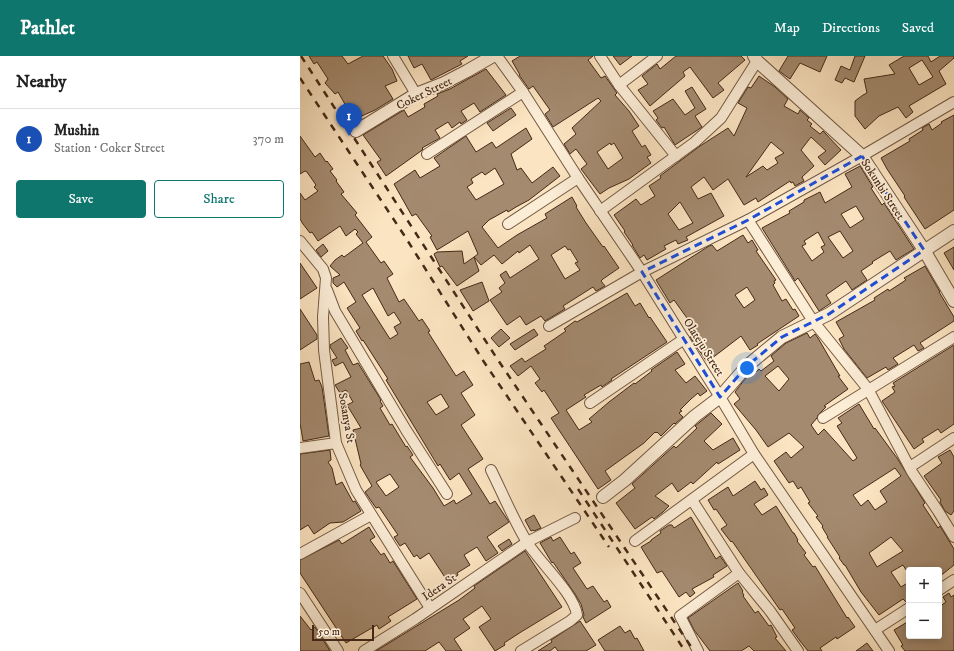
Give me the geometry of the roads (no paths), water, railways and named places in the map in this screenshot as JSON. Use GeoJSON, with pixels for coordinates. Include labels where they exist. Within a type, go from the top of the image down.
{"type":"FeatureCollection","features":[{"type":"Feature","properties":{"kind":"street"},"geometry":{"type":"LineString","coordinates":[[393,56],[416,94]]}},
{"type":"Feature","properties":{"kind":"street","name":"Coker Street"},"geometry":{"type":"LineString","coordinates":[[356,131],[416,94],[444,84],[468,72],[493,56]]}},
{"type":"Feature","properties":{"kind":"street","name":"Olateju Street"},"geometry":{"type":"LineString","coordinates":[[497,56],[523,92],[578,178],[642,272],[720,396],[754,454],[889,651]]}},
{"type":"Feature","properties":{"kind":"street"},"geometry":{"type":"LineString","coordinates":[[600,56],[619,85],[676,156]]}},
{"type":"Feature","properties":{"kind":"street"},"geometry":{"type":"LineString","coordinates":[[619,85],[657,56]]}},
{"type":"Feature","properties":{"kind":"street"},"geometry":{"type":"LineString","coordinates":[[600,211],[695,142],[721,118],[755,58]]}},
{"type":"Feature","properties":{"kind":"street","name":"Sokunbi Street"},"geometry":{"type":"LineString","coordinates":[[755,58],[862,156],[924,250],[954,301]]}},
{"type":"Feature","properties":{"kind":"street"},"geometry":{"type":"LineString","coordinates":[[427,154],[523,92]]}},
{"type":"Feature","properties":{"kind":"street"},"geometry":{"type":"LineString","coordinates":[[549,326],[642,272],[748,220],[954,102]]}},
{"type":"Feature","properties":{"kind":"street"},"geometry":{"type":"LineString","coordinates":[[508,224],[578,178]]}},
{"type":"Feature","properties":{"kind":"street"},"geometry":{"type":"LineString","coordinates":[[748,220],[813,321],[868,389],[910,467],[954,538]]}},
{"type":"Feature","properties":{"kind":"street"},"geometry":{"type":"LineString","coordinates":[[603,497],[625,480],[695,416],[720,396],[747,366],[782,337],[829,314],[954,231]]}},
{"type":"Feature","properties":{"kind":"street","name":"Sosanya St"},"geometry":{"type":"LineString","coordinates":[[300,241],[323,269],[326,278],[323,317],[324,350],[336,443],[356,490],[430,608]]}},
{"type":"Feature","properties":{"kind":"street"},"geometry":{"type":"LineString","coordinates":[[326,286],[335,311],[406,430],[447,494]]}},
{"type":"Feature","properties":{"kind":"street"},"geometry":{"type":"LineString","coordinates":[[823,418],[954,337]]}},
{"type":"Feature","properties":{"kind":"street"},"geometry":{"type":"LineString","coordinates":[[590,403],[684,339]]}},
{"type":"Feature","properties":{"kind":"street"},"geometry":{"type":"LineString","coordinates":[[910,467],[954,438]]}},
{"type":"Feature","properties":{"kind":"street"},"geometry":{"type":"LineString","coordinates":[[300,448],[336,443]]}},
{"type":"Feature","properties":{"kind":"street"},"geometry":{"type":"LineString","coordinates":[[635,542],[754,454]]}},
{"type":"Feature","properties":{"kind":"street"},"geometry":{"type":"LineString","coordinates":[[491,470],[527,542],[563,588],[576,610],[577,615],[521,651]]}},
{"type":"Feature","properties":{"kind":"street"},"geometry":{"type":"LineString","coordinates":[[692,500],[739,573],[798,651]]}},
{"type":"Feature","properties":{"kind":"street"},"geometry":{"type":"LineString","coordinates":[[300,554],[371,515]]}},
{"type":"Feature","properties":{"kind":"street","name":"Idera St"},"geometry":{"type":"LineString","coordinates":[[364,651],[527,542],[575,518]]}},
{"type":"Feature","properties":{"kind":"street"},"geometry":{"type":"LineString","coordinates":[[698,651],[680,616],[739,573]]}},
{"type":"Feature","properties":{"kind":"street"},"geometry":{"type":"LineString","coordinates":[[942,588],[954,580]]}},
{"type":"Feature","properties":{"kind":"street"},"geometry":{"type":"LineString","coordinates":[[300,593],[338,651]]}},
{"type":"Feature","properties":{"kind":"street"},"geometry":{"type":"LineString","coordinates":[[874,630],[906,610]]}},
{"type":"Feature","properties":{"kind":"railway"},"geometry":{"type":"LineString","coordinates":[[301,56],[496,357],[694,651]]}},
{"type":"Feature","properties":{"kind":"railway"},"geometry":{"type":"LineString","coordinates":[[300,78],[404,235],[484,362],[609,547]]}},
{"type":"Feature","properties":{"kind":"railway"},"geometry":{"type":"LineString","coordinates":[[578,489],[685,651]]}},
{"type":"Feature","properties":{"kind":"place","name":"Mushin"},"geometry":{"type":"Point","coordinates":[349,136]}}]}
